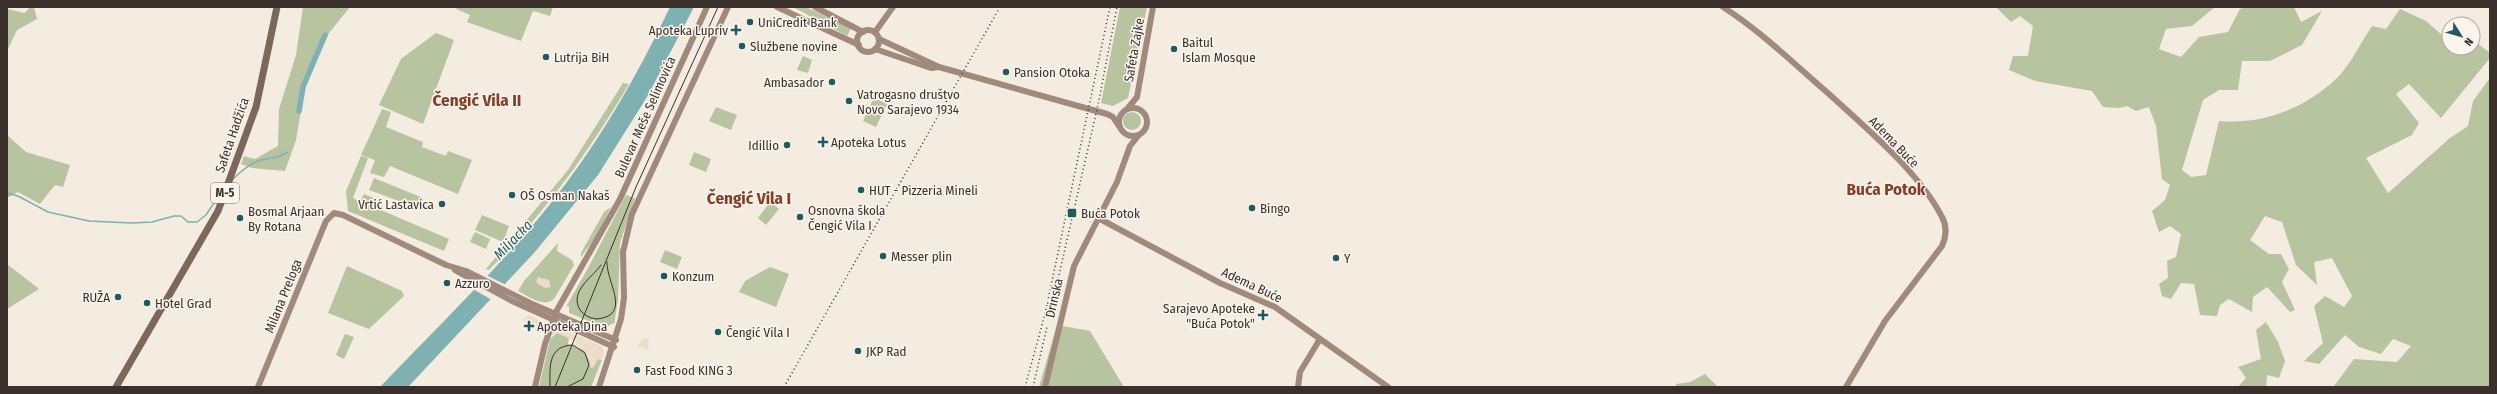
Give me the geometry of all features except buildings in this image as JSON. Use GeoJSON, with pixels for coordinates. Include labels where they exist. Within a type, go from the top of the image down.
{"type":"FeatureCollection","features":[{"type":"Feature","properties":{"kind":"main road","name":"Safeta Hadžića"},"geometry":{"type":"LineString","coordinates":[[116,387],[218,211],[256,107],[277,7]]}},
{"type":"Feature","properties":{"kind":"main road","name":"Bulevar Meše Selimovića"},"geometry":{"type":"LineString","coordinates":[[535,387],[545,344],[554,317],[620,199],[707,7]]}},
{"type":"Feature","properties":{"kind":"main road"},"geometry":{"type":"LineString","coordinates":[[599,387],[615,344],[623,309],[624,247],[632,214],[728,7]]}},
{"type":"Feature","properties":{"kind":"main road"},"geometry":{"type":"LineString","coordinates":[[777,7],[859,45],[866,51],[875,49],[931,68],[940,67]]}},
{"type":"Feature","properties":{"kind":"main road"},"geometry":{"type":"LineString","coordinates":[[815,7],[863,32],[875,32]]}},
{"type":"Feature","properties":{"kind":"main road"},"geometry":{"type":"LineString","coordinates":[[875,32],[893,7]]}},
{"type":"Feature","properties":{"kind":"main road","name":"Safeta Zajke"},"geometry":{"type":"LineString","coordinates":[[1142,110],[1137,97],[1153,7]]}},
{"type":"Feature","properties":{"kind":"main road","name":"Adema Buće"},"geometry":{"type":"LineString","coordinates":[[1723,7],[1755,28],[1872,133],[1914,178],[1942,217],[1946,238],[1942,246],[1885,321],[1846,387]]}},
{"type":"Feature","properties":{"kind":"main road"},"geometry":{"type":"LineString","coordinates":[[859,45],[858,38],[863,32]]}},
{"type":"Feature","properties":{"kind":"main road"},"geometry":{"type":"LineString","coordinates":[[875,32],[879,39],[940,67],[1107,114],[1113,117],[1124,133],[1130,146]]}},
{"type":"Feature","properties":{"kind":"main road"},"geometry":{"type":"LineString","coordinates":[[875,49],[879,39]]}},
{"type":"Feature","properties":{"kind":"main road","name":"Safeta Zajke"},"geometry":{"type":"LineString","coordinates":[[1126,109],[1137,97]]}},
{"type":"Feature","properties":{"kind":"main road"},"geometry":{"type":"LineString","coordinates":[[1098,218],[1117,182],[1130,146],[1144,131],[1148,123],[1142,110],[1126,109],[1107,114]]}},
{"type":"Feature","properties":{"kind":"main road"},"geometry":{"type":"LineString","coordinates":[[1119,126],[1119,117],[1126,109]]}},
{"type":"Feature","properties":{"kind":"main road"},"geometry":{"type":"LineString","coordinates":[[1124,133],[1138,136]]}},
{"type":"Feature","properties":{"kind":"main road","name":"Milana Preloga"},"geometry":{"type":"LineString","coordinates":[[258,387],[326,221],[331,215],[339,213],[554,317]]}},
{"type":"Feature","properties":{"kind":"main road","name":"Adema Buće"},"geometry":{"type":"LineString","coordinates":[[1098,218],[1220,283],[1275,307],[1299,322],[1320,339],[1388,387]]}},
{"type":"Feature","properties":{"kind":"main road","name":"Drinska"},"geometry":{"type":"LineString","coordinates":[[1045,387],[1072,270],[1098,218]]}},
{"type":"Feature","properties":{"kind":"main road"},"geometry":{"type":"LineString","coordinates":[[554,317],[615,344]]}},
{"type":"Feature","properties":{"kind":"main road"},"geometry":{"type":"LineString","coordinates":[[1298,387],[1300,372],[1320,339]]}},
{"type":"Feature","properties":{"kind":"green space"},"geometry":{"type":"Polygon","coordinates":[[[30,7],[34,7],[37,19],[17,30],[7,51],[7,9],[25,13],[30,7]]]}},
{"type":"Feature","properties":{"kind":"green space"},"geometry":{"type":"Polygon","coordinates":[[[303,7],[350,7],[329,33],[305,87],[296,140],[285,171],[252,168],[241,164],[244,156],[255,159],[278,146],[279,109],[296,55],[303,7]]]}},
{"type":"Feature","properties":{"kind":"green space"},"geometry":{"type":"Polygon","coordinates":[[[459,7],[553,7],[550,16],[533,11],[521,41],[467,22],[470,15],[456,9],[459,7]]]}},
{"type":"Feature","properties":{"kind":"green space"},"geometry":{"type":"Polygon","coordinates":[[[793,7],[806,7],[851,28],[847,36],[793,7]]]}},
{"type":"Feature","properties":{"kind":"green space"},"geometry":{"type":"Polygon","coordinates":[[[1120,7],[1147,7],[1128,98],[1113,106],[1101,103],[1120,7]]]}},
{"type":"Feature","properties":{"kind":"green space"},"geometry":{"type":"Polygon","coordinates":[[[1996,7],[2215,7],[2192,26],[2166,29],[2159,49],[2181,57],[2199,37],[2228,32],[2240,9],[2245,7],[2294,7],[2301,22],[2322,11],[2302,45],[2270,61],[2242,61],[2238,90],[2219,90],[2203,100],[2182,170],[2191,177],[2206,175],[2219,121],[2236,122],[2268,117],[2298,106],[2312,98],[2338,77],[2351,60],[2372,26],[2386,29],[2400,9],[2426,21],[2441,34],[2441,56],[2481,56],[2481,46],[2490,53],[2490,58],[2441,118],[2409,84],[2396,94],[2419,123],[2412,135],[2366,158],[2388,193],[2450,138],[2468,126],[2473,101],[2490,78],[2490,387],[2330,387],[2334,386],[2354,359],[2397,362],[2411,346],[2393,339],[2381,354],[2359,347],[2345,335],[2319,364],[2304,361],[2323,343],[2314,306],[2325,296],[2344,307],[2352,296],[2332,258],[2314,262],[2317,285],[2296,265],[2282,222],[2265,216],[2250,240],[2269,254],[2281,254],[2289,269],[2282,282],[2295,310],[2290,312],[2267,287],[2253,297],[2252,312],[2229,299],[2220,305],[2217,316],[2200,315],[2194,284],[2181,283],[2171,299],[2162,296],[2159,284],[2168,278],[2167,261],[2176,257],[2181,234],[2170,226],[2159,232],[2152,211],[2165,200],[2170,185],[2162,179],[2156,126],[2149,107],[2136,111],[2127,106],[2119,108],[2103,107],[2092,91],[2035,81],[2009,70],[2013,56],[2028,56],[2033,26],[2020,16],[2011,22],[1996,7]]]}},
{"type":"Feature","properties":{"kind":"green space"},"geometry":{"type":"Polygon","coordinates":[[[436,33],[454,40],[423,124],[379,105],[401,59],[436,33]]]}},
{"type":"Feature","properties":{"kind":"green space"},"geometry":{"type":"Polygon","coordinates":[[[803,56],[812,60],[808,73],[797,70],[803,56]]]}},
{"type":"Feature","properties":{"kind":"green space"},"geometry":{"type":"Polygon","coordinates":[[[623,83],[629,84],[582,158],[547,204],[509,248],[489,270],[486,269],[568,170],[623,83]]]}},
{"type":"Feature","properties":{"kind":"green space"},"geometry":{"type":"Polygon","coordinates":[[[874,98],[887,104],[876,127],[863,121],[874,98]]]}},
{"type":"Feature","properties":{"kind":"green space"},"geometry":{"type":"Polygon","coordinates":[[[716,107],[737,115],[731,130],[709,121],[716,107]]]}},
{"type":"Feature","properties":{"kind":"green space"},"geometry":{"type":"Polygon","coordinates":[[[382,109],[391,112],[386,127],[423,142],[422,147],[446,156],[448,151],[472,160],[458,194],[390,166],[384,177],[370,173],[375,160],[361,155],[382,109]]]}},
{"type":"Feature","properties":{"kind":"green space"},"geometry":{"type":"Polygon","coordinates":[[[1128,112],[1136,112],[1141,117],[1139,128],[1136,130],[1128,130],[1123,125],[1123,117],[1128,112]]]}},
{"type":"Feature","properties":{"kind":"green space"},"geometry":{"type":"Polygon","coordinates":[[[7,135],[26,152],[70,165],[63,187],[55,185],[40,204],[18,192],[7,198],[7,135]]]}},
{"type":"Feature","properties":{"kind":"green space"},"geometry":{"type":"Polygon","coordinates":[[[694,152],[711,159],[706,172],[689,165],[694,152]]]}},
{"type":"Feature","properties":{"kind":"green space"},"geometry":{"type":"Polygon","coordinates":[[[361,156],[368,158],[353,198],[360,202],[364,194],[379,200],[376,208],[449,239],[444,251],[348,211],[346,191],[361,156]]]}},
{"type":"Feature","properties":{"kind":"green space"},"geometry":{"type":"Polygon","coordinates":[[[374,178],[423,198],[418,208],[369,190],[374,178]]]}},
{"type":"Feature","properties":{"kind":"green space"},"geometry":{"type":"Polygon","coordinates":[[[626,195],[635,198],[620,243],[618,301],[614,324],[611,324],[606,328],[569,313],[569,306],[566,307],[626,195]]]}},
{"type":"Feature","properties":{"kind":"green space"},"geometry":{"type":"Polygon","coordinates":[[[770,202],[779,209],[766,225],[758,218],[770,202]]]}},
{"type":"Feature","properties":{"kind":"green space"},"geometry":{"type":"Polygon","coordinates":[[[611,207],[596,237],[581,257],[581,253],[604,212],[611,207]]]}},
{"type":"Feature","properties":{"kind":"green space"},"geometry":{"type":"Polygon","coordinates":[[[482,215],[509,226],[503,242],[475,230],[482,215]]]}},
{"type":"Feature","properties":{"kind":"green space"},"geometry":{"type":"Polygon","coordinates":[[[475,232],[490,239],[486,249],[470,242],[475,232]]]}},
{"type":"Feature","properties":{"kind":"green space"},"geometry":{"type":"Polygon","coordinates":[[[558,243],[557,251],[572,260],[574,265],[554,299],[541,302],[518,291],[524,281],[558,243]]]}},
{"type":"Feature","properties":{"kind":"green space"},"geometry":{"type":"Polygon","coordinates":[[[665,250],[682,257],[677,269],[660,262],[665,250]]]}},
{"type":"Feature","properties":{"kind":"green space"},"geometry":{"type":"Polygon","coordinates":[[[7,264],[39,289],[7,309],[7,264]]]}},
{"type":"Feature","properties":{"kind":"green space"},"geometry":{"type":"Polygon","coordinates":[[[347,266],[402,291],[404,296],[369,329],[328,313],[347,266]]]}},
{"type":"Feature","properties":{"kind":"green space"},"geometry":{"type":"Polygon","coordinates":[[[770,267],[789,274],[776,307],[739,292],[745,281],[770,267]]]}},
{"type":"Feature","properties":{"kind":"green space"},"geometry":{"type":"Polygon","coordinates":[[[2266,322],[2278,342],[2285,361],[2279,378],[2267,375],[2266,387],[2238,387],[2246,378],[2238,367],[2261,359],[2256,330],[2266,322]]]}},
{"type":"Feature","properties":{"kind":"green space"},"geometry":{"type":"Polygon","coordinates":[[[1057,325],[1090,331],[1124,387],[1039,387],[1057,325]]]}},
{"type":"Feature","properties":{"kind":"green space"},"geometry":{"type":"Polygon","coordinates":[[[557,333],[569,338],[568,344],[584,350],[593,367],[598,359],[602,360],[591,387],[539,387],[550,339],[557,333]]]}},
{"type":"Feature","properties":{"kind":"green space"},"geometry":{"type":"Polygon","coordinates":[[[345,334],[354,337],[344,359],[336,355],[345,334]]]}},
{"type":"Feature","properties":{"kind":"green space"},"geometry":{"type":"Polygon","coordinates":[[[1705,374],[1718,387],[1676,387],[1676,384],[1690,382],[1705,374]]]}},
{"type":"Feature","properties":{"kind":"shaded area"},"geometry":{"type":"Polygon","coordinates":[[[538,277],[549,280],[551,287],[545,288],[538,284],[536,281],[538,277]]]}},
{"type":"Feature","properties":{"kind":"shaded area"},"geometry":{"type":"Polygon","coordinates":[[[529,315],[542,322],[544,333],[534,329],[535,325],[522,320],[529,315]]]}},
{"type":"Feature","properties":{"kind":"shaded area"},"geometry":{"type":"Polygon","coordinates":[[[559,328],[601,346],[604,352],[602,360],[598,359],[593,368],[590,367],[589,357],[584,350],[576,345],[577,342],[558,333],[551,335],[555,329],[559,328]]]}},
{"type":"Feature","properties":{"kind":"shaded area"},"geometry":{"type":"Polygon","coordinates":[[[645,337],[649,340],[648,350],[637,346],[645,337]]]}},
{"type":"Feature","properties":{"kind":"water","name":"Miljacka"},"geometry":{"type":"Polygon","coordinates":[[[670,7],[694,7],[647,97],[598,175],[534,253],[408,387],[380,387],[507,254],[547,208],[599,136],[643,60],[670,7]]]}},
{"type":"Feature","properties":{"kind":"pier"},"geometry":{"type":"Polygon","coordinates":[[[484,274],[506,285],[492,300],[471,288],[484,274]]]}},
{"type":"Feature","properties":{"kind":"waterway"},"geometry":{"type":"LineString","coordinates":[[299,111],[303,87],[325,35]]}},
{"type":"Feature","properties":{"kind":"waterway"},"geometry":{"type":"LineString","coordinates":[[232,180],[253,163],[278,157],[288,152]]}},
{"type":"Feature","properties":{"kind":"waterway"},"geometry":{"type":"LineString","coordinates":[[7,193],[18,196],[48,212],[89,221],[132,223],[152,222],[174,216],[181,216],[188,222],[197,222],[206,215],[222,191]]}},
{"type":"Feature","properties":{"kind":"tram line"},"geometry":{"type":"LineString","coordinates":[[555,387],[636,187],[718,7]]}},
{"type":"Feature","properties":{"kind":"tram line"},"geometry":{"type":"LineString","coordinates":[[601,265],[583,285],[577,297],[577,303],[580,310],[587,316],[596,319],[607,317],[613,312],[615,305],[615,297],[607,262]]}},
{"type":"Feature","properties":{"kind":"tram line"},"geometry":{"type":"LineString","coordinates":[[550,387],[550,366],[554,354],[558,349],[573,345],[585,353],[589,365],[583,379],[567,387]]}},
{"type":"Feature","properties":{"kind":"railway"},"geometry":{"type":"LineString","coordinates":[[784,387],[1000,7]]}},
{"type":"Feature","properties":{"kind":"railway"},"geometry":{"type":"LineString","coordinates":[[1025,387],[1045,314],[1110,7]]}},
{"type":"Feature","properties":{"kind":"railway"},"geometry":{"type":"LineString","coordinates":[[1050,314],[1098,105],[1117,7]]}},
{"type":"Feature","properties":{"kind":"railway"},"geometry":{"type":"LineString","coordinates":[[1033,387],[1047,327]]}},
{"type":"Feature","properties":{"kind":"place","name":"UniCredit Bank"},"geometry":{"type":"Point","coordinates":[750,22]}},
{"type":"Feature","properties":{"kind":"place","name":"Apoteka Lupriv"},"geometry":{"type":"Point","coordinates":[736,30]}},
{"type":"Feature","properties":{"kind":"place","name":"Službene novine"},"geometry":{"type":"Point","coordinates":[742,46]}},
{"type":"Feature","properties":{"kind":"place","name":"Baitul Islam Mosque"},"geometry":{"type":"Point","coordinates":[1174,49]}},
{"type":"Feature","properties":{"kind":"place","name":"Lutrija BiH"},"geometry":{"type":"Point","coordinates":[546,57]}},
{"type":"Feature","properties":{"kind":"place","name":"Pansion Otoka"},"geometry":{"type":"Point","coordinates":[1006,72]}},
{"type":"Feature","properties":{"kind":"place","name":"Ambasador"},"geometry":{"type":"Point","coordinates":[832,82]}},
{"type":"Feature","properties":{"kind":"place","name":"Vatrogasno društvo Novo Sarajevo 1934"},"geometry":{"type":"Point","coordinates":[849,101]}},
{"type":"Feature","properties":{"kind":"place","name":"Apoteka Lotus"},"geometry":{"type":"Point","coordinates":[823,142]}},
{"type":"Feature","properties":{"kind":"place","name":"Idillio"},"geometry":{"type":"Point","coordinates":[787,145]}},
{"type":"Feature","properties":{"kind":"place","name":"HUT - Pizzeria Mineli"},"geometry":{"type":"Point","coordinates":[861,190]}},
{"type":"Feature","properties":{"kind":"place","name":"OŠ Osman Nakaš"},"geometry":{"type":"Point","coordinates":[512,195]}},
{"type":"Feature","properties":{"kind":"place","name":"Vrtić Lastavica"},"geometry":{"type":"Point","coordinates":[442,204]}},
{"type":"Feature","properties":{"kind":"place","name":"Bingo"},"geometry":{"type":"Point","coordinates":[1252,208]}},
{"type":"Feature","properties":{"kind":"place","name":"Buća Potok"},"geometry":{"type":"Point","coordinates":[1072,213]}},
{"type":"Feature","properties":{"kind":"place","name":"Osnovna škola Čengić Vila I"},"geometry":{"type":"Point","coordinates":[800,217]}},
{"type":"Feature","properties":{"kind":"place","name":"Bosmal Arjaan By Rotana"},"geometry":{"type":"Point","coordinates":[240,218]}},
{"type":"Feature","properties":{"kind":"place","name":"Messer plin"},"geometry":{"type":"Point","coordinates":[883,256]}},
{"type":"Feature","properties":{"kind":"place","name":"Y"},"geometry":{"type":"Point","coordinates":[1336,258]}},
{"type":"Feature","properties":{"kind":"place","name":"Konzum"},"geometry":{"type":"Point","coordinates":[664,276]}},
{"type":"Feature","properties":{"kind":"place","name":"Azzuro"},"geometry":{"type":"Point","coordinates":[447,283]}},
{"type":"Feature","properties":{"kind":"place","name":"RUŽA"},"geometry":{"type":"Point","coordinates":[118,297]}},
{"type":"Feature","properties":{"kind":"place","name":"Hotel Grad"},"geometry":{"type":"Point","coordinates":[147,303]}},
{"type":"Feature","properties":{"kind":"place","name":"Sarajevo Apoteke \"Buća Potok\""},"geometry":{"type":"Point","coordinates":[1263,315]}},
{"type":"Feature","properties":{"kind":"place","name":"Apoteka Dina"},"geometry":{"type":"Point","coordinates":[529,326]}},
{"type":"Feature","properties":{"kind":"place","name":"Čengić Vila I"},"geometry":{"type":"Point","coordinates":[718,332]}},
{"type":"Feature","properties":{"kind":"place","name":"JKP Rad"},"geometry":{"type":"Point","coordinates":[858,351]}},
{"type":"Feature","properties":{"kind":"place","name":"Fast Food KING 3"},"geometry":{"type":"Point","coordinates":[637,370]}},
{"type":"Feature","properties":{"kind":"district","name":"Čengić Vila II"},"geometry":{"type":"Point","coordinates":[477,100]}},
{"type":"Feature","properties":{"kind":"district","name":"Buća Potok"},"geometry":{"type":"Point","coordinates":[1886,189]}},
{"type":"Feature","properties":{"kind":"district","name":"Čengić Vila I"},"geometry":{"type":"Point","coordinates":[749,198]}}]}
